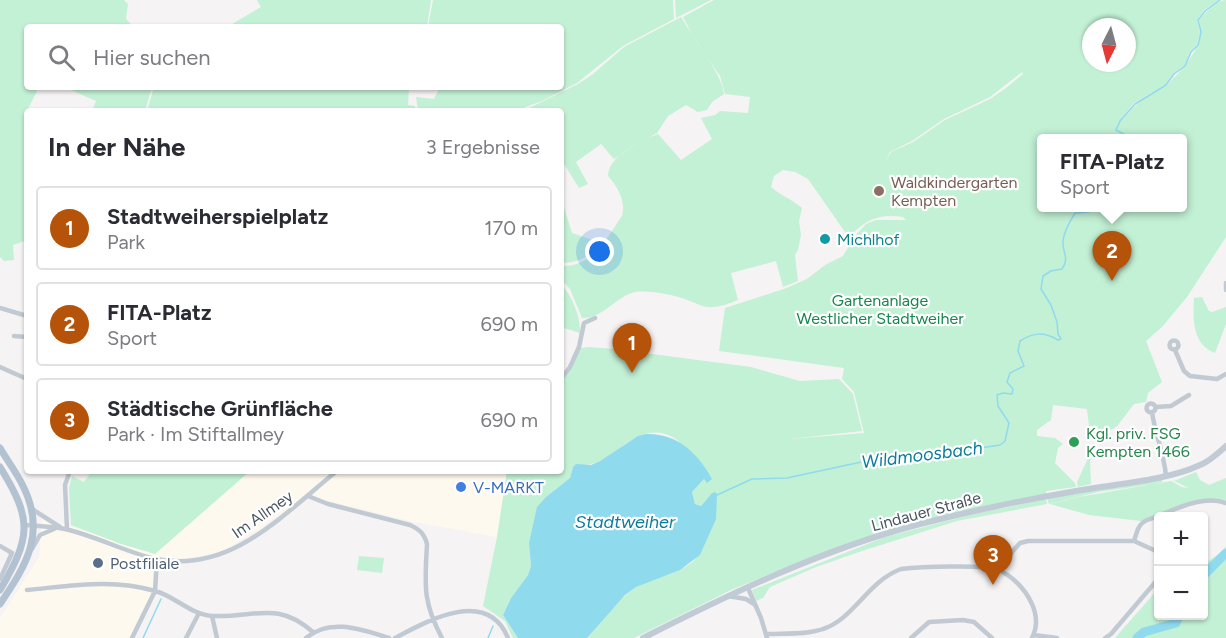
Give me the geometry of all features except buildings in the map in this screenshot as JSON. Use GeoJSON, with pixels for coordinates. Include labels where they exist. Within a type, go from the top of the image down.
{"type":"FeatureCollection","features":[{"type":"Feature","properties":{"kind":"main road","name":"Lindauer Straße"},"geometry":{"type":"LineString","coordinates":[[643,638],[728,596],[805,563],[884,534],[1046,496],[1166,476],[1200,465],[1226,446]]}},
{"type":"Feature","properties":{"kind":"main road"},"geometry":{"type":"LineString","coordinates":[[0,448],[22,483],[31,508],[33,526],[31,551],[0,604]]}},
{"type":"Feature","properties":{"kind":"main road"},"geometry":{"type":"LineString","coordinates":[[0,467],[21,504],[24,525],[21,552],[0,590]]}},
{"type":"Feature","properties":{"kind":"street"},"geometry":{"type":"LineString","coordinates":[[1226,283],[1226,290]]}},
{"type":"Feature","properties":{"kind":"street"},"geometry":{"type":"LineString","coordinates":[[0,308],[24,315]]}},
{"type":"Feature","properties":{"kind":"street"},"geometry":{"type":"LineString","coordinates":[[564,375],[579,347],[584,323],[595,318]]}},
{"type":"Feature","properties":{"kind":"street"},"geometry":{"type":"LineString","coordinates":[[14,336],[24,337]]}},
{"type":"Feature","properties":{"kind":"street"},"geometry":{"type":"LineString","coordinates":[[1175,350],[1185,371],[1190,376],[1217,379],[1226,374]]}},
{"type":"Feature","properties":{"kind":"street"},"geometry":{"type":"LineString","coordinates":[[0,367],[24,378]]}},
{"type":"Feature","properties":{"kind":"street"},"geometry":{"type":"LineString","coordinates":[[1166,476],[1152,412],[1148,411],[1147,406],[1153,404],[1156,407],[1171,406],[1190,395]]}},
{"type":"Feature","properties":{"kind":"street"},"geometry":{"type":"LineString","coordinates":[[31,551],[43,533],[53,529],[64,529],[65,485],[69,474]]}},
{"type":"Feature","properties":{"kind":"street","name":"Im Allmey"},"geometry":{"type":"LineString","coordinates":[[31,508],[40,516],[64,529],[157,559],[183,562],[222,555],[262,533],[334,474]]}},
{"type":"Feature","properties":{"kind":"street"},"geometry":{"type":"LineString","coordinates":[[308,496],[318,501],[410,525],[425,536],[427,544],[424,595],[441,638]]}},
{"type":"Feature","properties":{"kind":"street"},"geometry":{"type":"LineString","coordinates":[[1134,541],[1141,523],[1147,520],[1206,500],[1226,503]]}},
{"type":"Feature","properties":{"kind":"street","name":"Im Allmey"},"geometry":{"type":"LineString","coordinates":[[24,525],[64,529]]}},
{"type":"Feature","properties":{"kind":"street"},"geometry":{"type":"LineString","coordinates":[[997,569],[1020,543],[1028,541],[1134,541],[1154,550]]}},
{"type":"Feature","properties":{"kind":"street"},"geometry":{"type":"LineString","coordinates":[[0,546],[12,553],[0,579]]}},
{"type":"Feature","properties":{"kind":"street"},"geometry":{"type":"LineString","coordinates":[[132,638],[155,591],[157,559]]}},
{"type":"Feature","properties":{"kind":"street"},"geometry":{"type":"LineString","coordinates":[[748,588],[766,636],[824,629],[842,617],[878,581],[901,569],[997,569],[1018,583],[1028,595],[1035,609],[1036,620],[1033,636],[1057,638]]}},
{"type":"Feature","properties":{"kind":"street"},"geometry":{"type":"LineString","coordinates":[[27,590],[110,583],[155,591],[199,613],[212,616],[263,612],[284,614],[313,632]]}},
{"type":"Feature","properties":{"kind":"street"},"geometry":{"type":"LineString","coordinates":[[1106,638],[1154,584]]}},
{"type":"Feature","properties":{"kind":"street"},"geometry":{"type":"LineString","coordinates":[[728,596],[746,599],[756,605]]}},
{"type":"Feature","properties":{"kind":"street"},"geometry":{"type":"LineString","coordinates":[[395,638],[432,619],[467,611],[482,613],[497,623],[508,638]]}},
{"type":"Feature","properties":{"kind":"street"},"geometry":{"type":"LineString","coordinates":[[186,638],[199,613]]}},
{"type":"Feature","properties":{"kind":"street"},"geometry":{"type":"LineString","coordinates":[[212,616],[217,638]]}},
{"type":"Feature","properties":{"kind":"street"},"geometry":{"type":"LineString","coordinates":[[911,638],[930,622],[963,620],[974,622],[992,638]]}},
{"type":"Feature","properties":{"kind":"street"},"geometry":{"type":"LineString","coordinates":[[306,638],[313,632],[342,626],[389,638]]}},
{"type":"Feature","properties":{"kind":"shaded area"},"geometry":{"type":"Polygon","coordinates":[[[247,474],[507,474],[497,537],[414,522],[316,498],[308,493],[261,528],[222,552],[183,559],[155,556],[157,589],[134,638],[0,638],[0,618],[39,557],[42,517],[155,554],[247,474]]]}},
{"type":"Feature","properties":{"kind":"green space"},"geometry":{"type":"Polygon","coordinates":[[[0,0],[124,0],[128,4],[126,19],[131,24],[24,24],[24,90],[38,90],[28,108],[24,108],[24,241],[13,245],[14,260],[4,261],[0,257],[0,0]]]}},
{"type":"Feature","properties":{"kind":"green space"},"geometry":{"type":"Polygon","coordinates":[[[257,0],[431,0],[427,24],[232,24],[261,7],[257,0]]]}},
{"type":"Feature","properties":{"kind":"green space"},"geometry":{"type":"Polygon","coordinates":[[[433,0],[673,0],[674,19],[623,46],[577,83],[564,90],[564,24],[429,24],[433,0]]]}},
{"type":"Feature","properties":{"kind":"green space"},"geometry":{"type":"Polygon","coordinates":[[[675,0],[711,0],[676,18],[675,0]]]}},
{"type":"Feature","properties":{"kind":"green space","name":"Gartenanlage Westlicher Stadtweiher"},"geometry":{"type":"Polygon","coordinates":[[[714,0],[1219,0],[1204,10],[1197,20],[1200,31],[1199,20],[1214,5],[1226,0],[1226,237],[1187,297],[1162,327],[1146,341],[1162,382],[1148,393],[1146,402],[1134,404],[1113,429],[1093,435],[1092,426],[1089,426],[1087,409],[1053,405],[1051,420],[1037,430],[1037,436],[1055,438],[1063,444],[1058,448],[1055,463],[1075,483],[1076,487],[1046,491],[1046,494],[884,532],[804,560],[731,590],[634,638],[587,638],[632,590],[691,563],[704,547],[707,537],[712,493],[701,506],[695,504],[692,492],[704,479],[677,440],[666,434],[646,434],[627,443],[600,461],[573,467],[570,478],[546,497],[529,543],[531,566],[528,575],[511,598],[503,615],[518,638],[513,638],[505,621],[483,606],[507,474],[564,474],[564,376],[580,348],[614,349],[751,367],[800,381],[839,379],[853,394],[862,431],[790,439],[864,433],[854,392],[842,379],[844,368],[719,351],[725,308],[807,279],[825,265],[843,256],[855,236],[866,224],[876,220],[906,220],[903,217],[882,217],[864,224],[853,233],[845,232],[808,179],[795,172],[783,170],[774,176],[771,187],[802,208],[799,221],[801,235],[795,255],[798,281],[783,287],[776,261],[731,273],[738,300],[723,305],[707,307],[670,295],[635,292],[628,294],[596,315],[582,318],[570,289],[564,282],[564,266],[582,262],[590,257],[598,250],[622,216],[623,205],[620,194],[608,176],[609,170],[622,154],[614,159],[601,144],[576,162],[588,184],[579,188],[564,164],[564,108],[529,108],[578,84],[624,47],[681,17],[692,35],[683,17],[714,0]],[[1200,34],[1197,44],[1190,52],[1185,65],[1173,74],[1166,84],[1134,103],[1123,119],[1143,99],[1166,85],[1181,70],[1187,63],[1192,55],[1196,47],[1199,39],[1200,34]],[[707,57],[718,76],[724,94],[712,102],[707,110],[698,112],[686,105],[668,116],[657,133],[648,138],[658,134],[681,160],[712,139],[701,118],[715,115],[720,111],[748,113],[750,97],[725,94],[720,76],[707,57]],[[1022,72],[990,97],[944,119],[912,141],[890,152],[885,162],[891,152],[913,142],[945,120],[990,99],[1023,74],[1022,72]]]}},
{"type":"Feature","properties":{"kind":"green space"},"geometry":{"type":"Polygon","coordinates":[[[71,90],[151,90],[146,108],[93,108],[96,101],[71,90]]]}},
{"type":"Feature","properties":{"kind":"green space"},"geometry":{"type":"Polygon","coordinates":[[[153,90],[409,90],[408,105],[415,108],[148,108],[153,90]]]}},
{"type":"Feature","properties":{"kind":"green space"},"geometry":{"type":"Polygon","coordinates":[[[438,90],[563,90],[523,108],[418,108],[416,97],[434,99],[438,90]]]}},
{"type":"Feature","properties":{"kind":"green space"},"geometry":{"type":"Polygon","coordinates":[[[564,208],[572,233],[601,243],[583,258],[564,263],[564,208]]]}},
{"type":"Feature","properties":{"kind":"green space"},"geometry":{"type":"Polygon","coordinates":[[[564,288],[575,307],[580,333],[564,328],[564,288]]]}},
{"type":"Feature","properties":{"kind":"green space"},"geometry":{"type":"Polygon","coordinates":[[[1202,297],[1209,311],[1226,307],[1226,324],[1215,353],[1202,344],[1196,330],[1194,298],[1202,297]]]}},
{"type":"Feature","properties":{"kind":"green space"},"geometry":{"type":"Polygon","coordinates":[[[1092,450],[1094,453],[1090,461],[1091,484],[1078,487],[1077,482],[1092,450]]]}},
{"type":"Feature","properties":{"kind":"green space"},"geometry":{"type":"Polygon","coordinates":[[[1196,472],[1200,480],[1209,485],[1226,478],[1226,502],[1206,499],[1168,512],[1154,512],[1154,517],[1141,521],[1089,515],[1050,504],[1171,481],[1189,488],[1174,481],[1196,472]]]}},
{"type":"Feature","properties":{"kind":"green space"},"geometry":{"type":"Polygon","coordinates":[[[90,474],[247,474],[155,554],[71,525],[69,488],[72,476],[84,482],[90,474]]]}},
{"type":"Feature","properties":{"kind":"green space"},"geometry":{"type":"Polygon","coordinates":[[[1162,479],[1163,483],[1098,492],[1049,504],[1047,498],[1162,479]]]}},
{"type":"Feature","properties":{"kind":"green space"},"geometry":{"type":"Polygon","coordinates":[[[1046,499],[1047,504],[957,521],[816,567],[770,587],[763,598],[756,601],[752,590],[885,537],[970,515],[1046,499]]]}},
{"type":"Feature","properties":{"kind":"green space"},"geometry":{"type":"Polygon","coordinates":[[[1226,546],[1226,638],[1115,638],[1154,594],[1154,620],[1208,620],[1208,561],[1223,551],[1226,546]]]}},
{"type":"Feature","properties":{"kind":"green space"},"geometry":{"type":"Polygon","coordinates":[[[359,556],[384,558],[382,573],[357,570],[359,556]]]}},
{"type":"Feature","properties":{"kind":"water","name":"Stadtweiher"},"geometry":{"type":"Polygon","coordinates":[[[646,434],[667,437],[685,446],[700,461],[712,479],[707,483],[704,479],[692,492],[695,504],[701,506],[712,493],[716,492],[717,495],[716,519],[700,555],[680,570],[636,587],[625,595],[587,638],[518,638],[503,615],[511,598],[528,575],[531,566],[529,543],[537,507],[570,478],[576,464],[591,465],[638,436],[646,434]]]}},
{"type":"Feature","properties":{"kind":"waterway","name":"Wildmoosbach"},"geometry":{"type":"LineString","coordinates":[[1124,134],[1116,130],[1120,121],[1135,104],[1166,85],[1174,74],[1185,66],[1191,52],[1198,45],[1201,32],[1198,20],[1205,11],[1220,0]]}},
{"type":"Feature","properties":{"kind":"waterway","name":"Wildmoosbach"},"geometry":{"type":"LineString","coordinates":[[717,495],[752,479],[787,478],[866,461],[901,460],[1000,445],[1005,441],[1009,423],[998,406],[997,395],[1012,394],[1013,389],[1007,382],[1010,373],[1024,366],[1018,351],[1020,341],[1039,334],[1061,339],[1051,305],[1041,289],[1043,276],[1051,271],[1062,269],[1066,258],[1063,245],[1068,226],[1075,213],[1089,212]]}},
{"type":"Feature","properties":{"kind":"waterway"},"geometry":{"type":"LineString","coordinates":[[1208,571],[1226,553]]}},
{"type":"Feature","properties":{"kind":"waterway"},"geometry":{"type":"LineString","coordinates":[[143,638],[161,599]]}},
{"type":"Feature","properties":{"kind":"waterway"},"geometry":{"type":"LineString","coordinates":[[1137,638],[1144,632],[1176,623],[1177,620]]}},
{"type":"Feature","properties":{"kind":"waterway"},"geometry":{"type":"LineString","coordinates":[[488,638],[493,626]]}},
{"type":"Feature","properties":{"kind":"place","name":"Waldkindergarten Kempten"},"geometry":{"type":"Point","coordinates":[879,191]}},
{"type":"Feature","properties":{"kind":"place","name":"Michlhof"},"geometry":{"type":"Point","coordinates":[825,239]}},
{"type":"Feature","properties":{"kind":"place","name":"FITA-Platz"},"geometry":{"type":"Point","coordinates":[1112,281]}},
{"type":"Feature","properties":{"kind":"place","name":"Stadtweiherspielplatz"},"geometry":{"type":"Point","coordinates":[632,373]}},
{"type":"Feature","properties":{"kind":"place","name":"Kgl. priv. FSG Kempten 1466"},"geometry":{"type":"Point","coordinates":[1074,442]}},
{"type":"Feature","properties":{"kind":"place","name":"V-MARKT"},"geometry":{"type":"Point","coordinates":[461,487]}},
{"type":"Feature","properties":{"kind":"place","name":"Postfiliale"},"geometry":{"type":"Point","coordinates":[98,563]}},
{"type":"Feature","properties":{"kind":"place","name":"Städtische Grünfläche"},"geometry":{"type":"Point","coordinates":[993,585]}}]}
